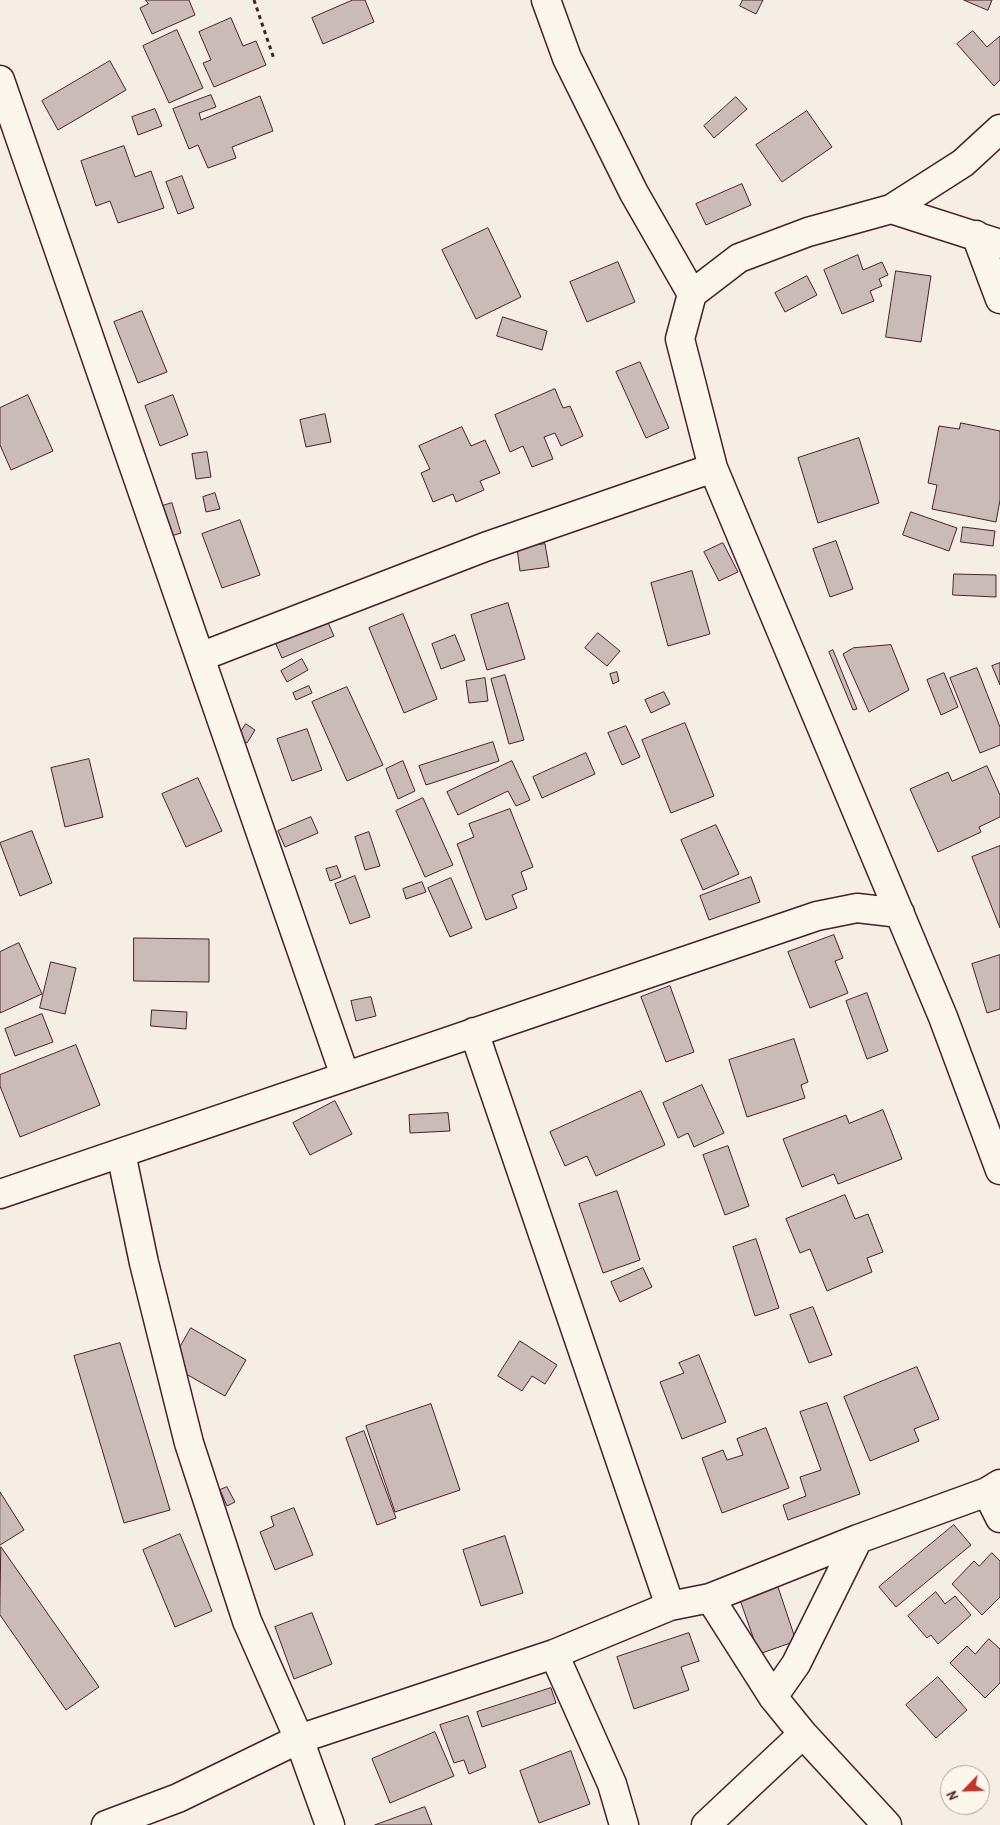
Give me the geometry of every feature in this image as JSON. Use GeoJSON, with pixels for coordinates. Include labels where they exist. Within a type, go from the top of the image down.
{"type":"FeatureCollection","features":[{"type":"Feature","properties":{"kind":"street"},"geometry":{"type":"LineString","coordinates":[[546,0],[567,58],[634,193],[692,294]]}},
{"type":"Feature","properties":{"kind":"street"},"geometry":{"type":"LineString","coordinates":[[0,80],[345,1076]]}},
{"type":"Feature","properties":{"kind":"street"},"geometry":{"type":"LineString","coordinates":[[1000,129],[963,163],[891,209],[808,232],[739,258],[692,294],[680,339],[713,468],[943,1017],[1000,1170]]}},
{"type":"Feature","properties":{"kind":"street"},"geometry":{"type":"LineString","coordinates":[[891,209],[988,240],[1000,298]]}},
{"type":"Feature","properties":{"kind":"street"},"geometry":{"type":"LineString","coordinates":[[200,657],[485,547],[713,468]]}},
{"type":"Feature","properties":{"kind":"street"},"geometry":{"type":"LineString","coordinates":[[0,1194],[817,916],[857,908],[900,913]]}},
{"type":"Feature","properties":{"kind":"street"},"geometry":{"type":"LineString","coordinates":[[474,1032],[670,1606]]}},
{"type":"Feature","properties":{"kind":"street"},"geometry":{"type":"LineString","coordinates":[[121,1152],[144,1263],[189,1443],[247,1621],[299,1739],[330,1825]]}},
{"type":"Feature","properties":{"kind":"street"},"geometry":{"type":"LineString","coordinates":[[106,1825],[178,1798],[299,1739],[554,1654],[670,1606],[710,1598],[993,1488],[1000,1518]]}},
{"type":"Feature","properties":{"kind":"street"},"geometry":{"type":"LineString","coordinates":[[773,1697],[796,1664],[858,1539]]}},
{"type":"Feature","properties":{"kind":"street"},"geometry":{"type":"LineString","coordinates":[[710,1598],[773,1697],[803,1734],[887,1825]]}},
{"type":"Feature","properties":{"kind":"street"},"geometry":{"type":"LineString","coordinates":[[554,1654],[612,1784],[624,1825]]}},
{"type":"Feature","properties":{"kind":"street"},"geometry":{"type":"LineString","coordinates":[[706,1825],[803,1734]]}},
{"type":"Feature","properties":{"kind":"path"},"geometry":{"type":"LineString","coordinates":[[254,0],[274,59]]}},
{"type":"Feature","properties":{"kind":"building"},"geometry":{"type":"Polygon","coordinates":[[[146,0],[189,0],[195,15],[152,34],[140,8],[148,4],[146,0]]]}},
{"type":"Feature","properties":{"kind":"building"},"geometry":{"type":"Polygon","coordinates":[[[353,0],[365,0],[374,22],[323,44],[312,18],[353,0]]]}},
{"type":"Feature","properties":{"kind":"building"},"geometry":{"type":"Polygon","coordinates":[[[743,0],[763,0],[756,14],[740,6],[743,0]]]}},
{"type":"Feature","properties":{"kind":"building"},"geometry":{"type":"Polygon","coordinates":[[[964,0],[992,0],[988,10],[964,0]]]}},
{"type":"Feature","properties":{"kind":"building"},"geometry":{"type":"Polygon","coordinates":[[[231,18],[243,46],[256,41],[266,65],[214,87],[203,63],[211,60],[199,32],[231,18]]]}},
{"type":"Feature","properties":{"kind":"building"},"geometry":{"type":"Polygon","coordinates":[[[177,30],[203,88],[169,103],[143,46],[177,30]]]}},
{"type":"Feature","properties":{"kind":"building"},"geometry":{"type":"Polygon","coordinates":[[[973,31],[987,47],[1000,36],[1000,80],[994,86],[957,44],[973,31]]]}},
{"type":"Feature","properties":{"kind":"building"},"geometry":{"type":"Polygon","coordinates":[[[110,61],[126,90],[58,130],[42,101],[110,61]]]}},
{"type":"Feature","properties":{"kind":"building"},"geometry":{"type":"Polygon","coordinates":[[[211,95],[216,107],[199,113],[201,120],[260,96],[273,131],[232,147],[236,158],[208,168],[198,145],[189,149],[173,109],[211,95]]]}},
{"type":"Feature","properties":{"kind":"building"},"geometry":{"type":"Polygon","coordinates":[[[736,97],[747,109],[714,138],[704,126],[736,97]]]}},
{"type":"Feature","properties":{"kind":"building"},"geometry":{"type":"Polygon","coordinates":[[[155,109],[162,126],[138,135],[132,117],[155,109]]]}},
{"type":"Feature","properties":{"kind":"building"},"geometry":{"type":"Polygon","coordinates":[[[807,111],[832,147],[782,182],[756,145],[807,111]]]}},
{"type":"Feature","properties":{"kind":"building"},"geometry":{"type":"Polygon","coordinates":[[[124,146],[135,177],[151,171],[164,208],[118,223],[110,201],[96,206],[81,161],[124,146]]]}},
{"type":"Feature","properties":{"kind":"building"},"geometry":{"type":"Polygon","coordinates":[[[182,176],[194,208],[178,214],[166,182],[182,176]]]}},
{"type":"Feature","properties":{"kind":"building"},"geometry":{"type":"Polygon","coordinates":[[[742,184],[751,205],[706,225],[696,204],[742,184]]]}},
{"type":"Feature","properties":{"kind":"building"},"geometry":{"type":"Polygon","coordinates":[[[488,228],[521,297],[476,319],[442,250],[488,228]]]}},
{"type":"Feature","properties":{"kind":"building"},"geometry":{"type":"Polygon","coordinates":[[[858,255],[863,270],[882,262],[888,275],[879,279],[882,286],[870,291],[874,301],[842,314],[824,270],[858,255]]]}},
{"type":"Feature","properties":{"kind":"building"},"geometry":{"type":"Polygon","coordinates":[[[618,262],[635,302],[587,322],[570,282],[618,262]]]}},
{"type":"Feature","properties":{"kind":"building"},"geometry":{"type":"Polygon","coordinates":[[[896,271],[931,276],[921,342],[886,337],[896,271]]]}},
{"type":"Feature","properties":{"kind":"building"},"geometry":{"type":"Polygon","coordinates":[[[807,276],[817,295],[785,312],[775,293],[807,276]]]}},
{"type":"Feature","properties":{"kind":"building"},"geometry":{"type":"Polygon","coordinates":[[[142,311],[167,372],[138,383],[114,322],[142,311]]]}},
{"type":"Feature","properties":{"kind":"building"},"geometry":{"type":"Polygon","coordinates":[[[503,317],[547,331],[542,350],[497,336],[503,317]]]}},
{"type":"Feature","properties":{"kind":"building"},"geometry":{"type":"Polygon","coordinates":[[[640,362],[669,428],[646,438],[616,372],[640,362]]]}},
{"type":"Feature","properties":{"kind":"building"},"geometry":{"type":"Polygon","coordinates":[[[555,389],[563,408],[570,406],[583,436],[561,446],[555,433],[544,437],[553,459],[532,467],[523,446],[510,452],[495,415],[555,389]]]}},
{"type":"Feature","properties":{"kind":"building"},"geometry":{"type":"Polygon","coordinates":[[[28,395],[53,451],[11,470],[0,445],[0,408],[28,395]]]}},
{"type":"Feature","properties":{"kind":"building"},"geometry":{"type":"Polygon","coordinates":[[[173,395],[188,435],[160,446],[145,406],[173,395]]]}},
{"type":"Feature","properties":{"kind":"building"},"geometry":{"type":"Polygon","coordinates":[[[325,414],[331,442],[306,447],[300,420],[325,414]]]}},
{"type":"Feature","properties":{"kind":"building"},"geometry":{"type":"Polygon","coordinates":[[[961,423],[1000,431],[1000,500],[996,522],[932,509],[937,485],[928,483],[939,426],[959,429],[961,423]]]}},
{"type":"Feature","properties":{"kind":"building"},"geometry":{"type":"Polygon","coordinates":[[[462,427],[471,446],[485,440],[500,473],[480,481],[484,490],[456,502],[453,494],[433,502],[421,473],[430,469],[419,446],[462,427]]]}},
{"type":"Feature","properties":{"kind":"building"},"geometry":{"type":"Polygon","coordinates":[[[859,438],[879,503],[818,523],[798,458],[859,438]]]}},
{"type":"Feature","properties":{"kind":"building"},"geometry":{"type":"Polygon","coordinates":[[[207,452],[211,477],[196,479],[192,454],[207,452]]]}},
{"type":"Feature","properties":{"kind":"building"},"geometry":{"type":"Polygon","coordinates":[[[215,493],[220,509],[206,512],[203,497],[215,493]]]}},
{"type":"Feature","properties":{"kind":"building"},"geometry":{"type":"Polygon","coordinates":[[[172,503],[181,533],[168,537],[159,507],[172,503]]]}},
{"type":"Feature","properties":{"kind":"building"},"geometry":{"type":"Polygon","coordinates":[[[911,512],[957,528],[949,551],[903,535],[911,512]]]}},
{"type":"Feature","properties":{"kind":"building"},"geometry":{"type":"Polygon","coordinates":[[[240,520],[260,575],[222,588],[202,534],[240,520]]]}},
{"type":"Feature","properties":{"kind":"building"},"geometry":{"type":"Polygon","coordinates":[[[963,527],[995,531],[993,546],[961,542],[963,527]]]}},
{"type":"Feature","properties":{"kind":"building"},"geometry":{"type":"Polygon","coordinates":[[[836,541],[853,589],[830,597],[813,549],[836,541]]]}},
{"type":"Feature","properties":{"kind":"building"},"geometry":{"type":"Polygon","coordinates":[[[723,543],[738,572],[719,581],[704,552],[723,543]]]}},
{"type":"Feature","properties":{"kind":"building"},"geometry":{"type":"Polygon","coordinates":[[[545,544],[549,567],[520,571],[517,548],[545,544]]]}},
{"type":"Feature","properties":{"kind":"building"},"geometry":{"type":"Polygon","coordinates":[[[692,571],[710,634],[668,646],[651,583],[692,571]]]}},
{"type":"Feature","properties":{"kind":"building"},"geometry":{"type":"Polygon","coordinates":[[[954,574],[996,575],[996,597],[953,595],[954,574]]]}},
{"type":"Feature","properties":{"kind":"building"},"geometry":{"type":"Polygon","coordinates":[[[508,603],[525,659],[487,670],[471,615],[508,603]]]}},
{"type":"Feature","properties":{"kind":"building"},"geometry":{"type":"Polygon","coordinates":[[[403,614],[437,699],[404,713],[369,628],[403,614]]]}},
{"type":"Feature","properties":{"kind":"building"},"geometry":{"type":"Polygon","coordinates":[[[327,620],[334,636],[282,658],[275,642],[327,620]]]}},
{"type":"Feature","properties":{"kind":"building"},"geometry":{"type":"Polygon","coordinates":[[[598,633],[620,651],[607,666],[585,648],[598,633]]]}},
{"type":"Feature","properties":{"kind":"building"},"geometry":{"type":"Polygon","coordinates":[[[455,635],[465,660],[441,669],[432,644],[455,635]]]}},
{"type":"Feature","properties":{"kind":"building"},"geometry":{"type":"Polygon","coordinates":[[[891,645],[909,690],[869,712],[843,654],[853,648],[891,645]]]}},
{"type":"Feature","properties":{"kind":"building"},"geometry":{"type":"Polygon","coordinates":[[[833,650],[857,709],[853,710],[829,652],[833,650]]]}},
{"type":"Feature","properties":{"kind":"building"},"geometry":{"type":"Polygon","coordinates":[[[302,659],[308,670],[287,682],[281,671],[302,659]]]}},
{"type":"Feature","properties":{"kind":"building"},"geometry":{"type":"Polygon","coordinates":[[[1000,663],[1000,685],[992,666],[1000,663]]]}},
{"type":"Feature","properties":{"kind":"building"},"geometry":{"type":"Polygon","coordinates":[[[977,668],[1000,727],[1000,745],[980,753],[950,678],[977,668]]]}},
{"type":"Feature","properties":{"kind":"building"},"geometry":{"type":"Polygon","coordinates":[[[617,672],[619,681],[613,684],[610,674],[617,672]]]}},
{"type":"Feature","properties":{"kind":"building"},"geometry":{"type":"Polygon","coordinates":[[[944,673],[958,707],[941,715],[927,680],[944,673]]]}},
{"type":"Feature","properties":{"kind":"building"},"geometry":{"type":"Polygon","coordinates":[[[505,675],[524,740],[509,744],[491,679],[505,675]]]}},
{"type":"Feature","properties":{"kind":"building"},"geometry":{"type":"Polygon","coordinates":[[[485,678],[488,701],[469,703],[466,681],[485,678]]]}},
{"type":"Feature","properties":{"kind":"building"},"geometry":{"type":"Polygon","coordinates":[[[309,686],[312,693],[296,700],[293,693],[309,686]]]}},
{"type":"Feature","properties":{"kind":"building"},"geometry":{"type":"Polygon","coordinates":[[[347,687],[383,765],[347,781],[312,702],[347,687]]]}},
{"type":"Feature","properties":{"kind":"building"},"geometry":{"type":"Polygon","coordinates":[[[664,692],[670,704],[651,713],[645,700],[664,692]]]}},
{"type":"Feature","properties":{"kind":"building"},"geometry":{"type":"Polygon","coordinates":[[[685,723],[714,796],[671,813],[642,740],[685,723]]]}},
{"type":"Feature","properties":{"kind":"building"},"geometry":{"type":"Polygon","coordinates":[[[246,724],[255,730],[247,743],[238,736],[246,724]]]}},
{"type":"Feature","properties":{"kind":"building"},"geometry":{"type":"Polygon","coordinates":[[[626,726],[640,757],[622,765],[608,733],[626,726]]]}},
{"type":"Feature","properties":{"kind":"building"},"geometry":{"type":"Polygon","coordinates":[[[307,729],[322,770],[292,781],[277,739],[307,729]]]}},
{"type":"Feature","properties":{"kind":"building"},"geometry":{"type":"Polygon","coordinates":[[[493,742],[499,761],[426,785],[419,766],[493,742]]]}},
{"type":"Feature","properties":{"kind":"building"},"geometry":{"type":"Polygon","coordinates":[[[586,753],[595,774],[542,798],[533,777],[586,753]]]}},
{"type":"Feature","properties":{"kind":"building"},"geometry":{"type":"Polygon","coordinates":[[[89,759],[103,817],[65,827],[51,768],[89,759]]]}},
{"type":"Feature","properties":{"kind":"building"},"geometry":{"type":"Polygon","coordinates":[[[403,761],[415,791],[398,799],[386,769],[403,761]]]}},
{"type":"Feature","properties":{"kind":"building"},"geometry":{"type":"Polygon","coordinates":[[[512,761],[530,800],[516,806],[508,791],[458,815],[447,792],[512,761]]]}},
{"type":"Feature","properties":{"kind":"building"},"geometry":{"type":"Polygon","coordinates":[[[987,766],[1000,795],[1000,817],[979,827],[981,832],[938,852],[910,789],[948,772],[952,781],[987,766]]]}},
{"type":"Feature","properties":{"kind":"building"},"geometry":{"type":"Polygon","coordinates":[[[198,778],[222,831],[186,847],[162,794],[198,778]]]}},
{"type":"Feature","properties":{"kind":"building"},"geometry":{"type":"Polygon","coordinates":[[[423,798],[453,865],[425,877],[396,811],[423,798]]]}},
{"type":"Feature","properties":{"kind":"building"},"geometry":{"type":"Polygon","coordinates":[[[510,809],[533,867],[521,872],[527,889],[512,895],[517,908],[486,920],[457,844],[474,837],[469,824],[510,809]]]}},
{"type":"Feature","properties":{"kind":"building"},"geometry":{"type":"Polygon","coordinates":[[[311,817],[318,833],[285,847],[278,831],[311,817]]]}},
{"type":"Feature","properties":{"kind":"building"},"geometry":{"type":"Polygon","coordinates":[[[716,825],[739,874],[703,890],[681,840],[716,825]]]}},
{"type":"Feature","properties":{"kind":"building"},"geometry":{"type":"Polygon","coordinates":[[[32,831],[52,883],[20,896],[0,843],[32,831]]]}},
{"type":"Feature","properties":{"kind":"building"},"geometry":{"type":"Polygon","coordinates":[[[369,832],[380,866],[365,870],[355,837],[369,832]]]}},
{"type":"Feature","properties":{"kind":"building"},"geometry":{"type":"Polygon","coordinates":[[[1000,846],[1000,928],[972,857],[1000,846]]]}},
{"type":"Feature","properties":{"kind":"building"},"geometry":{"type":"Polygon","coordinates":[[[337,866],[341,877],[330,881],[326,869],[337,866]]]}},
{"type":"Feature","properties":{"kind":"building"},"geometry":{"type":"Polygon","coordinates":[[[355,876],[370,917],[350,924],[335,884],[355,876]]]}},
{"type":"Feature","properties":{"kind":"building"},"geometry":{"type":"Polygon","coordinates":[[[751,877],[760,902],[709,920],[700,896],[751,877]]]}},
{"type":"Feature","properties":{"kind":"building"},"geometry":{"type":"Polygon","coordinates":[[[451,878],[472,928],[450,937],[428,888],[451,878]]]}},
{"type":"Feature","properties":{"kind":"building"},"geometry":{"type":"Polygon","coordinates":[[[422,882],[426,892],[406,899],[403,889],[422,882]]]}},
{"type":"Feature","properties":{"kind":"building"},"geometry":{"type":"Polygon","coordinates":[[[834,935],[843,958],[835,961],[848,993],[810,1008],[788,952],[834,935]]]}},
{"type":"Feature","properties":{"kind":"building"},"geometry":{"type":"Polygon","coordinates":[[[134,938],[209,939],[209,982],[134,981],[134,938]]]}},
{"type":"Feature","properties":{"kind":"building"},"geometry":{"type":"Polygon","coordinates":[[[19,943],[42,994],[0,1013],[0,952],[19,943]]]}},
{"type":"Feature","properties":{"kind":"building"},"geometry":{"type":"Polygon","coordinates":[[[1000,955],[1000,1009],[987,1013],[972,964],[1000,955]]]}},
{"type":"Feature","properties":{"kind":"building"},"geometry":{"type":"Polygon","coordinates":[[[51,962],[76,968],[65,1014],[40,1008],[51,962]]]}},
{"type":"Feature","properties":{"kind":"building"},"geometry":{"type":"Polygon","coordinates":[[[670,986],[694,1052],[666,1062],[641,997],[670,986]]]}},
{"type":"Feature","properties":{"kind":"building"},"geometry":{"type":"Polygon","coordinates":[[[867,993],[888,1051],[867,1059],[846,1001],[867,993]]]}},
{"type":"Feature","properties":{"kind":"building"},"geometry":{"type":"Polygon","coordinates":[[[371,997],[376,1016],[356,1021],[351,1001],[371,997]]]}},
{"type":"Feature","properties":{"kind":"building"},"geometry":{"type":"Polygon","coordinates":[[[152,1010],[187,1012],[186,1029],[151,1026],[152,1010]]]}},
{"type":"Feature","properties":{"kind":"building"},"geometry":{"type":"Polygon","coordinates":[[[42,1014],[53,1042],[15,1056],[5,1029],[42,1014]]]}},
{"type":"Feature","properties":{"kind":"building"},"geometry":{"type":"Polygon","coordinates":[[[794,1039],[808,1082],[801,1085],[805,1098],[747,1117],[729,1060],[794,1039]]]}},
{"type":"Feature","properties":{"kind":"building"},"geometry":{"type":"Polygon","coordinates":[[[76,1045],[100,1105],[20,1137],[0,1086],[0,1075],[76,1045]]]}},
{"type":"Feature","properties":{"kind":"building"},"geometry":{"type":"Polygon","coordinates":[[[702,1085],[724,1133],[694,1147],[688,1133],[678,1138],[663,1103],[702,1085]]]}},
{"type":"Feature","properties":{"kind":"building"},"geometry":{"type":"Polygon","coordinates":[[[641,1091],[665,1145],[596,1176],[587,1156],[565,1166],[550,1132],[641,1091]]]}},
{"type":"Feature","properties":{"kind":"building"},"geometry":{"type":"Polygon","coordinates":[[[335,1101],[352,1134],[310,1155],[293,1123],[335,1101]]]}},
{"type":"Feature","properties":{"kind":"building"},"geometry":{"type":"Polygon","coordinates":[[[883,1110],[902,1159],[838,1184],[834,1174],[802,1187],[783,1139],[846,1115],[849,1123],[883,1110]]]}},
{"type":"Feature","properties":{"kind":"building"},"geometry":{"type":"Polygon","coordinates":[[[448,1113],[450,1131],[410,1133],[409,1115],[448,1113]]]}},
{"type":"Feature","properties":{"kind":"building"},"geometry":{"type":"Polygon","coordinates":[[[728,1146],[749,1206],[725,1215],[703,1155],[728,1146]]]}},
{"type":"Feature","properties":{"kind":"building"},"geometry":{"type":"Polygon","coordinates":[[[617,1191],[640,1260],[603,1273],[579,1204],[617,1191]]]}},
{"type":"Feature","properties":{"kind":"building"},"geometry":{"type":"Polygon","coordinates":[[[845,1195],[855,1219],[868,1214],[883,1252],[867,1258],[872,1272],[827,1291],[810,1249],[800,1253],[786,1219],[845,1195]]]}},
{"type":"Feature","properties":{"kind":"building"},"geometry":{"type":"Polygon","coordinates":[[[756,1239],[779,1308],[755,1316],[733,1247],[756,1239]]]}},
{"type":"Feature","properties":{"kind":"building"},"geometry":{"type":"Polygon","coordinates":[[[643,1268],[652,1287],[620,1302],[611,1282],[643,1268]]]}},
{"type":"Feature","properties":{"kind":"building"},"geometry":{"type":"Polygon","coordinates":[[[813,1307],[832,1355],[809,1363],[790,1315],[813,1307]]]}},
{"type":"Feature","properties":{"kind":"building"},"geometry":{"type":"Polygon","coordinates":[[[191,1328],[246,1360],[225,1396],[170,1365],[191,1328]]]}},
{"type":"Feature","properties":{"kind":"building"},"geometry":{"type":"Polygon","coordinates":[[[520,1341],[557,1365],[545,1384],[532,1376],[522,1391],[498,1376],[520,1341]]]}},
{"type":"Feature","properties":{"kind":"building"},"geometry":{"type":"Polygon","coordinates":[[[120,1343],[170,1510],[124,1523],[74,1356],[120,1343]]]}},
{"type":"Feature","properties":{"kind":"building"},"geometry":{"type":"Polygon","coordinates":[[[699,1355],[726,1422],[682,1439],[660,1382],[684,1373],[679,1363],[699,1355]]]}},
{"type":"Feature","properties":{"kind":"building"},"geometry":{"type":"Polygon","coordinates":[[[917,1367],[939,1419],[914,1429],[919,1441],[870,1461],[844,1397],[917,1367]]]}},
{"type":"Feature","properties":{"kind":"building"},"geometry":{"type":"Polygon","coordinates":[[[827,1403],[860,1494],[788,1520],[783,1505],[806,1496],[800,1477],[821,1470],[800,1412],[827,1403]]]}},
{"type":"Feature","properties":{"kind":"building"},"geometry":{"type":"Polygon","coordinates":[[[431,1404],[460,1490],[395,1512],[366,1426],[431,1404]]]}},
{"type":"Feature","properties":{"kind":"building"},"geometry":{"type":"Polygon","coordinates":[[[766,1428],[789,1488],[722,1513],[702,1458],[723,1450],[727,1460],[743,1455],[737,1439],[766,1428]]]}},
{"type":"Feature","properties":{"kind":"building"},"geometry":{"type":"Polygon","coordinates":[[[364,1431],[396,1518],[377,1525],[346,1438],[364,1431]]]}},
{"type":"Feature","properties":{"kind":"building"},"geometry":{"type":"Polygon","coordinates":[[[227,1487],[235,1502],[227,1506],[220,1490],[227,1487]]]}},
{"type":"Feature","properties":{"kind":"building"},"geometry":{"type":"Polygon","coordinates":[[[0,1492],[24,1530],[0,1545],[0,1492]]]}},
{"type":"Feature","properties":{"kind":"building"},"geometry":{"type":"Polygon","coordinates":[[[294,1508],[313,1555],[275,1570],[260,1532],[274,1526],[271,1517],[294,1508]]]}},
{"type":"Feature","properties":{"kind":"building"},"geometry":{"type":"Polygon","coordinates":[[[954,1525],[971,1545],[896,1607],[879,1587],[954,1525]]]}},
{"type":"Feature","properties":{"kind":"building"},"geometry":{"type":"Polygon","coordinates":[[[180,1534],[212,1611],[175,1627],[143,1550],[180,1534]]]}},
{"type":"Feature","properties":{"kind":"building"},"geometry":{"type":"Polygon","coordinates":[[[505,1536],[523,1593],[481,1606],[463,1550],[505,1536]]]}},
{"type":"Feature","properties":{"kind":"building"},"geometry":{"type":"Polygon","coordinates":[[[1,1547],[99,1687],[66,1710],[0,1615],[1,1547]]]}},
{"type":"Feature","properties":{"kind":"building"},"geometry":{"type":"Polygon","coordinates":[[[992,1553],[1000,1561],[1000,1597],[982,1615],[952,1584],[974,1561],[979,1566],[992,1553]]]}},
{"type":"Feature","properties":{"kind":"building"},"geometry":{"type":"Polygon","coordinates":[[[777,1584],[796,1641],[759,1654],[739,1597],[777,1584]]]}},
{"type":"Feature","properties":{"kind":"building"},"geometry":{"type":"Polygon","coordinates":[[[936,1592],[945,1604],[955,1596],[971,1615],[938,1644],[931,1635],[927,1638],[908,1616],[936,1592]]]}},
{"type":"Feature","properties":{"kind":"building"},"geometry":{"type":"Polygon","coordinates":[[[312,1613],[332,1664],[294,1679],[275,1627],[312,1613]]]}},
{"type":"Feature","properties":{"kind":"building"},"geometry":{"type":"Polygon","coordinates":[[[689,1633],[699,1661],[681,1667],[689,1690],[634,1709],[617,1657],[689,1633]]]}},
{"type":"Feature","properties":{"kind":"building"},"geometry":{"type":"Polygon","coordinates":[[[989,1639],[1000,1649],[1000,1683],[985,1698],[950,1663],[967,1646],[975,1654],[989,1639]]]}},
{"type":"Feature","properties":{"kind":"building"},"geometry":{"type":"Polygon","coordinates":[[[938,1677],[967,1710],[936,1738],[906,1705],[938,1677]]]}},
{"type":"Feature","properties":{"kind":"building"},"geometry":{"type":"Polygon","coordinates":[[[551,1688],[556,1703],[482,1727],[477,1712],[551,1688]]]}},
{"type":"Feature","properties":{"kind":"building"},"geometry":{"type":"Polygon","coordinates":[[[468,1716],[486,1767],[469,1774],[464,1760],[454,1763],[440,1725],[468,1716]]]}},
{"type":"Feature","properties":{"kind":"building"},"geometry":{"type":"Polygon","coordinates":[[[435,1732],[454,1776],[390,1803],[372,1759],[435,1732]]]}},
{"type":"Feature","properties":{"kind":"building"},"geometry":{"type":"Polygon","coordinates":[[[571,1751],[590,1804],[539,1823],[520,1771],[571,1751]]]}},
{"type":"Feature","properties":{"kind":"building"},"geometry":{"type":"Polygon","coordinates":[[[425,1807],[432,1825],[375,1825],[425,1807]]]}}]}
